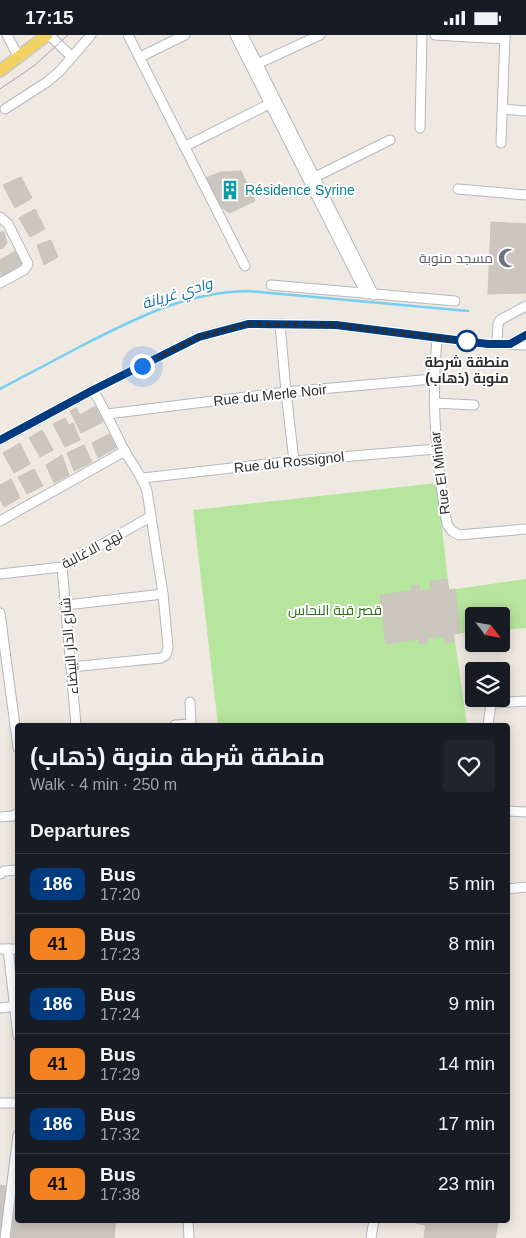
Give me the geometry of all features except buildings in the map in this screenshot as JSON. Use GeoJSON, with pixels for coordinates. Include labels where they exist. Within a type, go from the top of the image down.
{"type":"FeatureCollection","features":[{"type":"Feature","properties":{"kind":"main road"},"geometry":{"type":"LineString","coordinates":[[0,71],[48,35]]}},
{"type":"Feature","properties":{"kind":"street"},"geometry":{"type":"LineString","coordinates":[[7,35],[19,57]]}},
{"type":"Feature","properties":{"kind":"street"},"geometry":{"type":"LineString","coordinates":[[48,35],[72,57]]}},
{"type":"Feature","properties":{"kind":"street"},"geometry":{"type":"LineString","coordinates":[[5,109],[47,82],[60,71],[91,35]]}},
{"type":"Feature","properties":{"kind":"street"},"geometry":{"type":"LineString","coordinates":[[128,35],[245,266]]}},
{"type":"Feature","properties":{"kind":"street"},"geometry":{"type":"LineString","coordinates":[[140,57],[185,35]]}},
{"type":"Feature","properties":{"kind":"street"},"geometry":{"type":"LineString","coordinates":[[235,35],[254,65],[370,295]]}},
{"type":"Feature","properties":{"kind":"street"},"geometry":{"type":"LineString","coordinates":[[243,35],[254,65]]}},
{"type":"Feature","properties":{"kind":"street"},"geometry":{"type":"LineString","coordinates":[[254,65],[320,35]]}},
{"type":"Feature","properties":{"kind":"street"},"geometry":{"type":"LineString","coordinates":[[420,128],[422,35]]}},
{"type":"Feature","properties":{"kind":"street"},"geometry":{"type":"LineString","coordinates":[[435,35],[505,37],[501,143]]}},
{"type":"Feature","properties":{"kind":"street"},"geometry":{"type":"LineString","coordinates":[[184,147],[273,103]]}},
{"type":"Feature","properties":{"kind":"street"},"geometry":{"type":"LineString","coordinates":[[273,103],[314,177],[370,295]]}},
{"type":"Feature","properties":{"kind":"street"},"geometry":{"type":"LineString","coordinates":[[503,109],[526,111]]}},
{"type":"Feature","properties":{"kind":"street"},"geometry":{"type":"LineString","coordinates":[[314,177],[390,140]]}},
{"type":"Feature","properties":{"kind":"street"},"geometry":{"type":"LineString","coordinates":[[458,189],[526,195]]}},
{"type":"Feature","properties":{"kind":"street"},"geometry":{"type":"LineString","coordinates":[[0,217],[8,224],[28,264],[24,270],[0,283]]}},
{"type":"Feature","properties":{"kind":"street"},"geometry":{"type":"LineString","coordinates":[[271,285],[455,301]]}},
{"type":"Feature","properties":{"kind":"street"},"geometry":{"type":"LineString","coordinates":[[497,344],[500,320],[526,306]]}},
{"type":"Feature","properties":{"kind":"street"},"geometry":{"type":"LineString","coordinates":[[0,440],[93,390],[199,337],[248,324],[336,325],[437,338],[526,345]]}},
{"type":"Feature","properties":{"kind":"street"},"geometry":{"type":"LineString","coordinates":[[280,325],[294,461]]}},
{"type":"Feature","properties":{"kind":"street"},"geometry":{"type":"LineString","coordinates":[[510,344],[526,335]]}},
{"type":"Feature","properties":{"kind":"street","name":"Rue El Miniar"},"geometry":{"type":"LineString","coordinates":[[437,338],[433,379],[436,449],[447,524],[456,534],[465,535],[526,529]]}},
{"type":"Feature","properties":{"kind":"street","name":"Rue du Merle Noir"},"geometry":{"type":"LineString","coordinates":[[107,414],[286,392],[433,379]]}},
{"type":"Feature","properties":{"kind":"street"},"geometry":{"type":"LineString","coordinates":[[71,667],[161,658],[166,655],[168,647],[147,491],[143,478],[125,451],[93,390]]}},
{"type":"Feature","properties":{"kind":"street"},"geometry":{"type":"LineString","coordinates":[[434,403],[474,405]]}},
{"type":"Feature","properties":{"kind":"street","name":"Rue du Rossignol"},"geometry":{"type":"LineString","coordinates":[[143,478],[294,461],[436,449]]}},
{"type":"Feature","properties":{"kind":"street"},"geometry":{"type":"LineString","coordinates":[[0,521],[125,451]]}},
{"type":"Feature","properties":{"kind":"street","name":"نهج الاغالبة"},"geometry":{"type":"LineString","coordinates":[[0,574],[62,567],[150,517]]}},
{"type":"Feature","properties":{"kind":"street","name":"شارع الدار البيضاء"},"geometry":{"type":"LineString","coordinates":[[62,567],[76,723]]}},
{"type":"Feature","properties":{"kind":"street"},"geometry":{"type":"LineString","coordinates":[[66,605],[162,594]]}},
{"type":"Feature","properties":{"kind":"street"},"geometry":{"type":"LineString","coordinates":[[0,613],[15,727]]}},
{"type":"Feature","properties":{"kind":"street"},"geometry":{"type":"LineString","coordinates":[[488,723],[491,705],[494,703],[526,701]]}},
{"type":"Feature","properties":{"kind":"street"},"geometry":{"type":"LineString","coordinates":[[190,702],[191,723]]}},
{"type":"Feature","properties":{"kind":"street"},"geometry":{"type":"LineString","coordinates":[[510,811],[526,812]]}},
{"type":"Feature","properties":{"kind":"street"},"geometry":{"type":"LineString","coordinates":[[0,817],[15,815]]}},
{"type":"Feature","properties":{"kind":"street"},"geometry":{"type":"LineString","coordinates":[[1,871],[15,870]]}},
{"type":"Feature","properties":{"kind":"street"},"geometry":{"type":"LineString","coordinates":[[510,889],[526,887]]}},
{"type":"Feature","properties":{"kind":"street"},"geometry":{"type":"LineString","coordinates":[[0,1008],[15,1006],[8,949]]}},
{"type":"Feature","properties":{"kind":"street"},"geometry":{"type":"LineString","coordinates":[[0,1103],[15,1103]]}},
{"type":"Feature","properties":{"kind":"street"},"geometry":{"type":"LineString","coordinates":[[5,1238],[15,1159]]}},
{"type":"Feature","properties":{"kind":"street"},"geometry":{"type":"LineString","coordinates":[[188,1223],[189,1238]]}},
{"type":"Feature","properties":{"kind":"street"},"geometry":{"type":"LineString","coordinates":[[371,1238],[374,1223]]}},
{"type":"Feature","properties":{"kind":"green space","name":"قصر قبة النحاس"},"geometry":{"type":"Polygon","coordinates":[[[437,483],[449,590],[526,579],[526,628],[510,629],[510,607],[465,607],[465,633],[454,634],[467,723],[218,723],[193,510],[437,483]]]}},
{"type":"Feature","properties":{"kind":"waterway","name":"وادي غريانة"},"geometry":{"type":"LineString","coordinates":[[0,389],[124,324],[184,301],[226,292],[248,291],[468,311]]}},
{"type":"Feature","properties":{"kind":"tram line"},"geometry":{"type":"LineString","coordinates":[[0,89],[35,65],[68,35]]}},
{"type":"Feature","properties":{"kind":"bus line","name":"186"},"geometry":{"type":"LineString","coordinates":[[0,440],[93,390],[199,337],[248,324],[336,325],[488,344],[510,344],[526,335]]}},
{"type":"Feature","properties":{"kind":"place","name":"Résidence Syrine"},"geometry":{"type":"Point","coordinates":[230,190]}},
{"type":"Feature","properties":{"kind":"place","name":"مسجد منوبة"},"geometry":{"type":"Point","coordinates":[508,258]}},
{"type":"Feature","properties":{"kind":"place","name":"منطقة شرطة منوبة (ذهاب)"},"geometry":{"type":"Point","coordinates":[467,341]}},
{"type":"Feature","properties":{"kind":"route"},"geometry":{"type":"LineString","coordinates":[[142,366],[199,337],[248,324],[336,325],[471,342],[467,341]]}}]}
